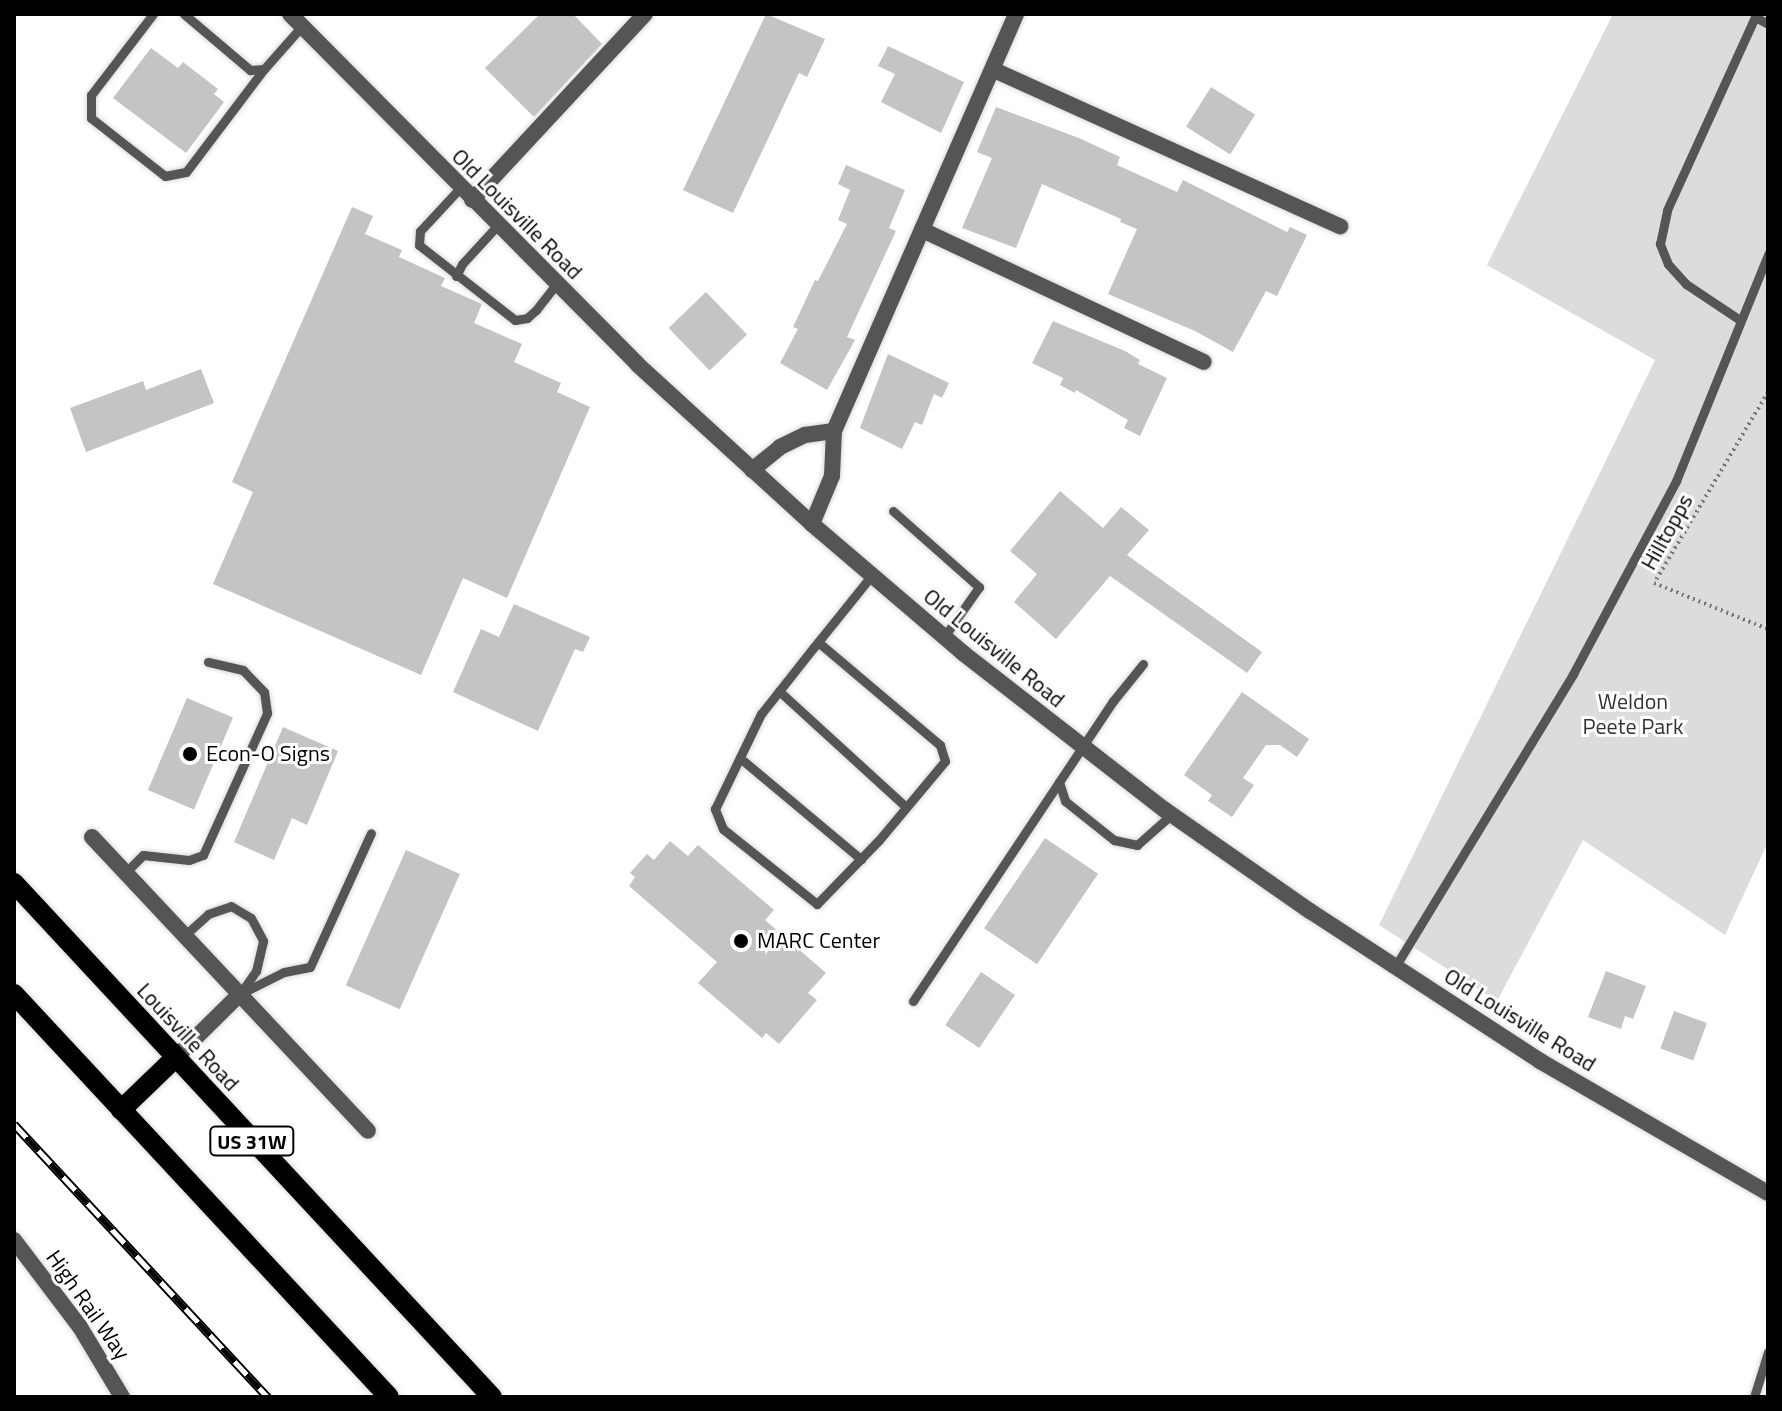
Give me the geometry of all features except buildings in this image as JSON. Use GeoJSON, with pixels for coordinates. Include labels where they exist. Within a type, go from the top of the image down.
{"type":"FeatureCollection","features":[{"type":"Feature","properties":{"kind":"main road","name":"Louisville Road"},"geometry":{"type":"LineString","coordinates":[[14,883],[492,1397]]}},
{"type":"Feature","properties":{"kind":"main road","name":"US 31W"},"geometry":{"type":"LineString","coordinates":[[14,994],[389,1397]]}},
{"type":"Feature","properties":{"kind":"main road"},"geometry":{"type":"LineString","coordinates":[[121,1110],[175,1058]]}},
{"type":"Feature","properties":{"kind":"street"},"geometry":{"type":"LineString","coordinates":[[466,194],[645,14]]}},
{"type":"Feature","properties":{"kind":"street"},"geometry":{"type":"LineString","coordinates":[[812,524],[832,476],[834,431],[1016,14]]}},
{"type":"Feature","properties":{"kind":"street","name":"Old Louisville Road"},"geometry":{"type":"LineString","coordinates":[[296,20],[556,284],[752,470],[944,637],[1172,814],[1395,967],[1540,1061],[1768,1193]]}},
{"type":"Feature","properties":{"kind":"street"},"geometry":{"type":"LineString","coordinates":[[994,70],[1340,226]]}},
{"type":"Feature","properties":{"kind":"street"},"geometry":{"type":"LineString","coordinates":[[922,230],[1204,362]]}},
{"type":"Feature","properties":{"kind":"street"},"geometry":{"type":"LineString","coordinates":[[752,470],[780,447],[805,435],[834,431]]}},
{"type":"Feature","properties":{"kind":"street"},"geometry":{"type":"LineString","coordinates":[[92,837],[368,1131]]}},
{"type":"Feature","properties":{"kind":"street"},"geometry":{"type":"LineString","coordinates":[[175,1058],[240,994]]}},
{"type":"Feature","properties":{"kind":"street","name":"High Rail Way"},"geometry":{"type":"LineString","coordinates":[[14,1240],[80,1327],[122,1397]]}},
{"type":"Feature","properties":{"kind":"lane"},"geometry":{"type":"LineString","coordinates":[[153,14],[91,95],[91,118],[165,176],[186,172],[264,69],[296,20]]}},
{"type":"Feature","properties":{"kind":"lane"},"geometry":{"type":"LineString","coordinates":[[184,14],[250,70],[264,69]]}},
{"type":"Feature","properties":{"kind":"lane"},"geometry":{"type":"LineString","coordinates":[[1740,320],[1686,284],[1668,264],[1660,244],[1667,210],[1755,17],[1768,24]]}},
{"type":"Feature","properties":{"kind":"lane"},"geometry":{"type":"LineString","coordinates":[[466,194],[420,231],[419,245],[515,320],[527,318],[556,284]]}},
{"type":"Feature","properties":{"kind":"lane"},"geometry":{"type":"LineString","coordinates":[[456,276],[462,264],[497,226]]}},
{"type":"Feature","properties":{"kind":"lane"},"geometry":{"type":"LineString","coordinates":[[1395,967],[1573,674],[1669,495],[1768,254]]}},
{"type":"Feature","properties":{"kind":"lane"},"geometry":{"type":"LineString","coordinates":[[893,511],[979,587],[944,637]]}},
{"type":"Feature","properties":{"kind":"lane"},"geometry":{"type":"LineString","coordinates":[[818,642],[940,745],[945,761],[861,859],[817,904],[723,829],[715,809],[761,714],[818,642],[871,576]]}},
{"type":"Feature","properties":{"kind":"lane"},"geometry":{"type":"LineString","coordinates":[[126,872],[143,855],[189,860],[203,855],[267,713],[264,692],[243,670],[208,662]]}},
{"type":"Feature","properties":{"kind":"lane"},"geometry":{"type":"LineString","coordinates":[[913,1001],[1113,701],[1143,664]]}},
{"type":"Feature","properties":{"kind":"lane"},"geometry":{"type":"LineString","coordinates":[[779,691],[906,807]]}},
{"type":"Feature","properties":{"kind":"lane"},"geometry":{"type":"LineString","coordinates":[[740,758],[861,859]]}},
{"type":"Feature","properties":{"kind":"lane"},"geometry":{"type":"LineString","coordinates":[[1059,782],[1065,801],[1114,840],[1137,845],[1172,814]]}},
{"type":"Feature","properties":{"kind":"lane"},"geometry":{"type":"LineString","coordinates":[[240,994],[284,972],[310,967],[371,833]]}},
{"type":"Feature","properties":{"kind":"lane"},"geometry":{"type":"LineString","coordinates":[[185,935],[208,914],[231,906],[251,918],[263,941],[256,971],[240,994]]}},
{"type":"Feature","properties":{"kind":"lane"},"geometry":{"type":"LineString","coordinates":[[1754,1397],[1767,1355]]}},
{"type":"Feature","properties":{"kind":"path","name":"Hilltopps"},"geometry":{"type":"LineString","coordinates":[[1768,392],[1654,583],[1768,629]]}},
{"type":"Feature","properties":{"kind":"green space","name":"Weldon Peete Park"},"geometry":{"type":"Polygon","coordinates":[[[1613,14],[1768,14],[1768,842],[1725,935],[1583,840],[1497,1001],[1379,925],[1655,360],[1487,265],[1613,14]]]}},
{"type":"Feature","properties":{"kind":"railway"},"geometry":{"type":"LineString","coordinates":[[14,1124],[268,1397]]}},
{"type":"Feature","properties":{"kind":"place","name":"Econ-O Signs"},"geometry":{"type":"Point","coordinates":[190,754]}},
{"type":"Feature","properties":{"kind":"place","name":"MARC Center"},"geometry":{"type":"Point","coordinates":[741,941]}}]}
